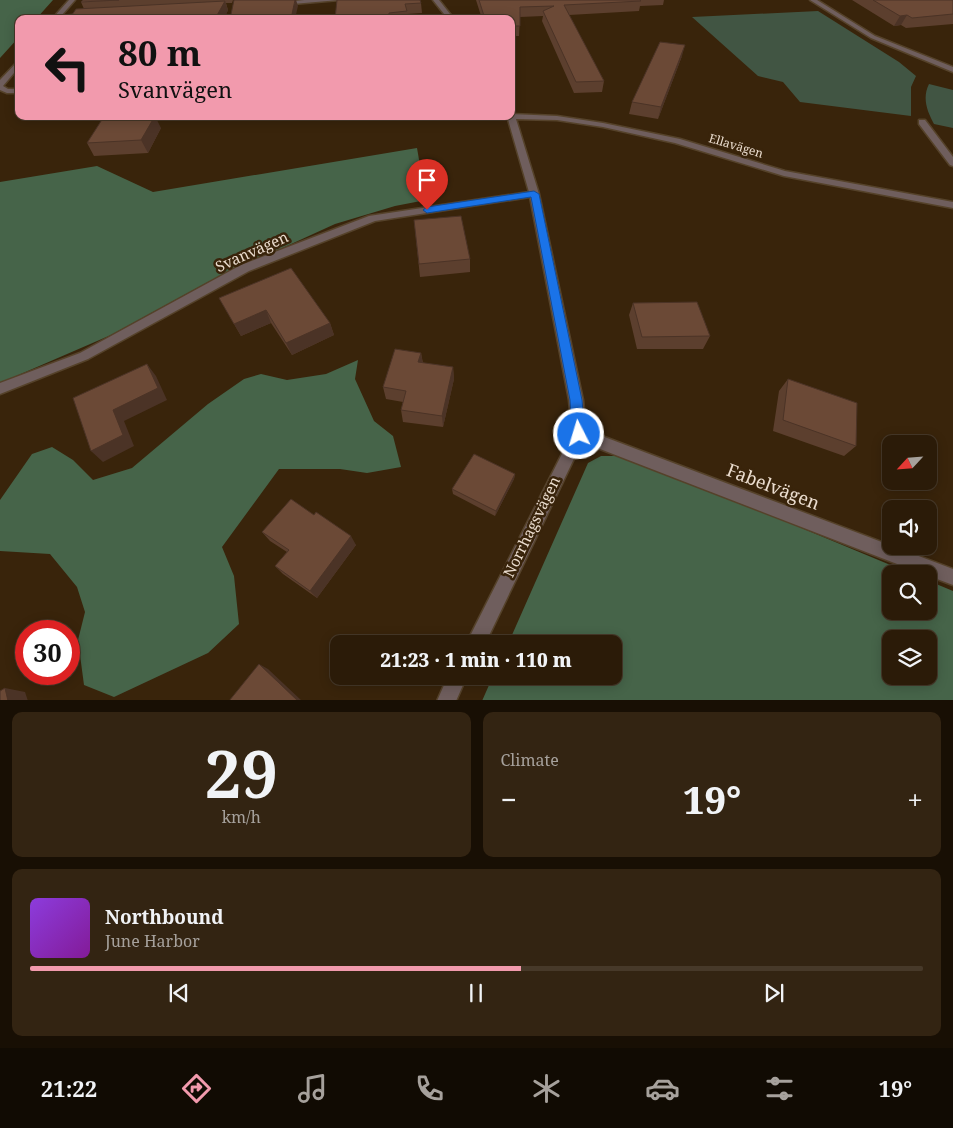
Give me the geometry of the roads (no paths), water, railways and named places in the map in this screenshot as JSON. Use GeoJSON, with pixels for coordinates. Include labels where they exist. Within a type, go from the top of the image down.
{"type":"FeatureCollection","features":[{"type":"Feature","properties":{"kind":"street"},"geometry":{"type":"LineString","coordinates":[[59,15],[72,0]]}},
{"type":"Feature","properties":{"kind":"street"},"geometry":{"type":"LineString","coordinates":[[271,3],[336,0]]}},
{"type":"Feature","properties":{"kind":"street"},"geometry":{"type":"LineString","coordinates":[[436,0],[449,15]]}},
{"type":"Feature","properties":{"kind":"street"},"geometry":{"type":"LineString","coordinates":[[813,0],[873,37],[953,70]]}},
{"type":"Feature","properties":{"kind":"street"},"geometry":{"type":"LineString","coordinates":[[15,68],[2,88],[15,90]]}},
{"type":"Feature","properties":{"kind":"street","name":"Ellavägen"},"geometry":{"type":"LineString","coordinates":[[515,116],[557,118],[603,125],[677,141],[784,173],[953,205]]}},
{"type":"Feature","properties":{"kind":"street"},"geometry":{"type":"LineString","coordinates":[[512,120],[534,194],[576,400],[579,434]]}},
{"type":"Feature","properties":{"kind":"street"},"geometry":{"type":"LineString","coordinates":[[922,122],[953,163]]}},
{"type":"Feature","properties":{"kind":"street","name":"Svanvägen"},"geometry":{"type":"LineString","coordinates":[[0,389],[84,356],[245,268],[373,218],[534,194]]}},
{"type":"Feature","properties":{"kind":"street","name":"Fabelvägen"},"geometry":{"type":"LineString","coordinates":[[579,434],[953,577]]}},
{"type":"Feature","properties":{"kind":"street","name":"Norrhagsvägen"},"geometry":{"type":"LineString","coordinates":[[478,635],[579,434]]}},
{"type":"Feature","properties":{"kind":"street"},"geometry":{"type":"LineString","coordinates":[[446,700],[454,685]]}}]}
